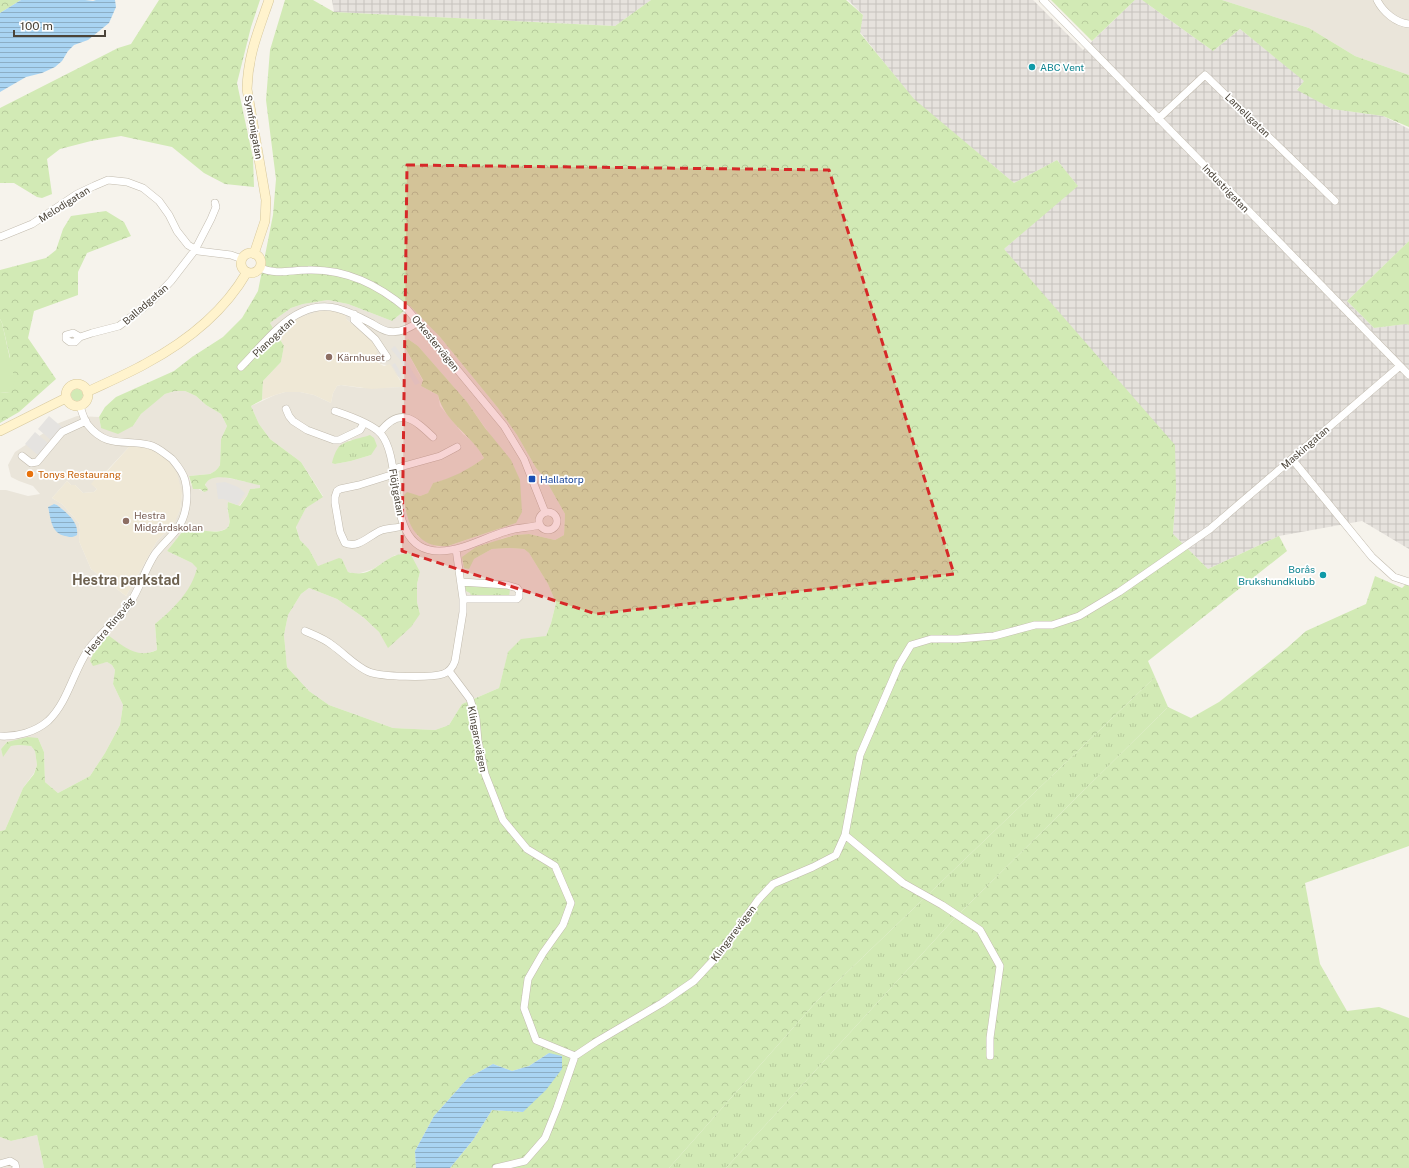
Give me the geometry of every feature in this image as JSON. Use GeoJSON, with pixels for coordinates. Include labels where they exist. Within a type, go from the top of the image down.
{"type":"FeatureCollection","features":[{"type":"Feature","properties":{"kind":"street","name":"Symfonigatan"},"geometry":{"type":"LineString","coordinates":[[254,254],[265,221],[266,200],[247,89],[252,50],[269,0]]}},
{"type":"Feature","properties":{"kind":"street","name":"Industrigatan"},"geometry":{"type":"LineString","coordinates":[[1043,0],[1409,375]]}},
{"type":"Feature","properties":{"kind":"street"},"geometry":{"type":"LineString","coordinates":[[1377,0],[1381,8],[1386,12],[1401,23],[1409,24]]}},
{"type":"Feature","properties":{"kind":"street","name":"Lamellgatan"},"geometry":{"type":"LineString","coordinates":[[1158,118],[1206,75],[1335,201]]}},
{"type":"Feature","properties":{"kind":"street","name":"Melodigatan"},"geometry":{"type":"LineString","coordinates":[[0,237],[32,224],[77,194],[108,180],[127,182],[143,188],[159,201],[181,236],[188,245],[195,250]]}},
{"type":"Feature","properties":{"kind":"street","name":"Balladgatan"},"geometry":{"type":"LineString","coordinates":[[80,338],[119,326],[151,302],[171,281],[195,250],[211,219],[216,207],[215,203]]}},
{"type":"Feature","properties":{"kind":"street"},"geometry":{"type":"LineString","coordinates":[[195,250],[231,255],[242,259]]}},
{"type":"Feature","properties":{"kind":"street"},"geometry":{"type":"LineString","coordinates":[[247,254],[254,254],[260,259],[260,268],[254,272],[247,272],[242,267],[242,259],[247,254]]}},
{"type":"Feature","properties":{"kind":"street","name":"Orkestervägen"},"geometry":{"type":"LineString","coordinates":[[260,268],[281,272],[311,270],[330,271],[365,281],[390,295],[407,309],[514,440],[524,459],[545,512]]}},
{"type":"Feature","properties":{"kind":"street"},"geometry":{"type":"LineString","coordinates":[[87,392],[146,364],[168,351],[196,330],[226,301],[247,272]]}},
{"type":"Feature","properties":{"kind":"street","name":"Pianogatan"},"geometry":{"type":"LineString","coordinates":[[241,367],[283,324],[303,311],[316,307],[344,309],[388,331],[405,330],[418,322]]}},
{"type":"Feature","properties":{"kind":"street"},"geometry":{"type":"LineString","coordinates":[[354,314],[354,320],[375,339],[388,358]]}},
{"type":"Feature","properties":{"kind":"street","name":"Maskingatan"},"geometry":{"type":"LineString","coordinates":[[845,835],[860,755],[899,665],[911,645],[931,639],[958,639],[994,636],[1035,625],[1052,625],[1079,616],[1119,592],[1210,529],[1400,366]]}},
{"type":"Feature","properties":{"kind":"street"},"geometry":{"type":"LineString","coordinates":[[73,385],[81,385],[87,392],[86,401],[80,406],[72,405],[66,398],[67,390],[73,385]]}},
{"type":"Feature","properties":{"kind":"street"},"geometry":{"type":"LineString","coordinates":[[0,431],[66,398]]}},
{"type":"Feature","properties":{"kind":"street","name":"Hestra Ringväg"},"geometry":{"type":"LineString","coordinates":[[0,736],[18,735],[36,729],[52,716],[88,649],[130,602],[152,560],[177,529],[183,517],[186,501],[186,486],[184,476],[174,462],[165,454],[150,445],[119,443],[106,439],[95,432],[86,422],[80,406]]}},
{"type":"Feature","properties":{"kind":"street"},"geometry":{"type":"LineString","coordinates":[[286,409],[288,416],[293,421],[307,430],[334,440],[339,440],[360,430],[364,423]]}},
{"type":"Feature","properties":{"kind":"street"},"geometry":{"type":"LineString","coordinates":[[335,411],[364,423],[380,432],[387,423],[394,419],[401,417],[409,418],[433,437]]}},
{"type":"Feature","properties":{"kind":"street"},"geometry":{"type":"LineString","coordinates":[[22,456],[31,463],[37,462],[62,432],[86,422]]}},
{"type":"Feature","properties":{"kind":"street","name":"Flöjtgatan"},"geometry":{"type":"LineString","coordinates":[[380,432],[389,447],[404,526],[417,544],[426,549],[439,551],[456,549],[509,530],[540,525]]}},
{"type":"Feature","properties":{"kind":"street"},"geometry":{"type":"LineString","coordinates":[[404,526],[384,530],[363,542],[350,544],[345,542],[340,532],[335,497],[337,491],[359,485],[393,471],[440,456],[457,447]]}},
{"type":"Feature","properties":{"kind":"street"},"geometry":{"type":"LineString","coordinates":[[1292,459],[1372,557],[1394,577],[1409,582]]}},
{"type":"Feature","properties":{"kind":"street"},"geometry":{"type":"LineString","coordinates":[[545,512],[554,514],[556,518],[556,524],[553,528],[547,530],[540,525],[539,518],[545,512]]}},
{"type":"Feature","properties":{"kind":"street"},"geometry":{"type":"LineString","coordinates":[[305,631],[331,644],[355,665],[370,673],[409,676],[434,675],[449,671],[454,666],[463,612],[463,599],[456,549]]}},
{"type":"Feature","properties":{"kind":"street"},"geometry":{"type":"LineString","coordinates":[[461,582],[507,586],[517,588],[520,591],[517,599],[463,599]]}},
{"type":"Feature","properties":{"kind":"street","name":"Klingarevägen"},"geometry":{"type":"LineString","coordinates":[[449,671],[470,699],[476,718],[478,741],[485,774],[503,820],[527,849],[555,866],[571,903],[563,925],[543,953],[528,980],[524,1008],[536,1040],[575,1056],[662,1003],[694,981],[722,952],[758,900],[773,884],[814,867],[836,855],[845,835]]}},
{"type":"Feature","properties":{"kind":"street"},"geometry":{"type":"LineString","coordinates":[[845,835],[903,883],[942,905],[980,930],[1000,966],[990,1038],[990,1056]]}},
{"type":"Feature","properties":{"kind":"street"},"geometry":{"type":"LineString","coordinates":[[496,1168],[525,1161],[545,1138],[575,1056]]}},
{"type":"Feature","properties":{"kind":"street"},"geometry":{"type":"LineString","coordinates":[[0,1164],[10,1161],[15,1164],[16,1168]]}},
{"type":"Feature","properties":{"kind":"highlighted area"},"geometry":{"type":"Polygon","coordinates":[[[407,165],[829,170],[954,574],[596,614],[402,551],[407,165]]]}},
{"type":"Feature","properties":{"kind":"shaded area"},"geometry":{"type":"Polygon","coordinates":[[[332,0],[651,0],[615,26],[334,12],[332,0]]]}},
{"type":"Feature","properties":{"kind":"shaded area"},"geometry":{"type":"Polygon","coordinates":[[[848,0],[1033,0],[1083,50],[1135,0],[1142,0],[1213,51],[1240,29],[1305,81],[1297,89],[1332,109],[1383,116],[1409,129],[1409,241],[1347,301],[1374,328],[1406,324],[1409,325],[1409,549],[1362,521],[1279,536],[1208,569],[1173,534],[1176,491],[1080,338],[1004,249],[1077,185],[1057,160],[1014,183],[914,100],[860,32],[863,15],[848,0]]]}},
{"type":"Feature","properties":{"kind":"shaded area"},"geometry":{"type":"Polygon","coordinates":[[[1222,0],[1409,0],[1409,75],[1355,56],[1309,28],[1222,0]]]}},
{"type":"Feature","properties":{"kind":"shaded area"},"geometry":{"type":"Polygon","coordinates":[[[328,300],[348,304],[392,321],[410,306],[440,337],[498,408],[517,435],[536,468],[544,477],[565,514],[564,535],[555,540],[529,534],[502,538],[474,559],[492,549],[524,549],[529,553],[548,584],[556,603],[546,636],[508,653],[499,688],[462,704],[449,725],[435,730],[393,728],[329,705],[309,691],[287,667],[284,635],[288,615],[301,594],[309,588],[337,599],[363,617],[379,632],[382,637],[420,614],[417,602],[417,584],[420,572],[395,555],[373,569],[357,574],[348,572],[342,559],[318,566],[309,549],[300,540],[296,526],[306,508],[323,496],[301,462],[270,439],[259,424],[251,406],[285,392],[300,392],[314,395],[331,403],[333,393],[337,386],[341,385],[361,388],[404,387],[399,378],[387,365],[380,364],[366,334],[346,319],[288,326],[278,336],[270,323],[291,308],[303,304],[328,300]],[[408,339],[403,344],[423,381],[421,386],[438,395],[440,406],[463,434],[472,441],[484,458],[464,472],[448,479],[433,483],[428,493],[420,496],[407,493],[404,507],[417,536],[437,547],[449,546],[516,523],[491,436],[467,402],[418,346],[408,339]],[[349,440],[335,464],[371,455],[355,440],[349,440]]]}},
{"type":"Feature","properties":{"kind":"shaded area","name":"Kärnhuset"},"geometry":{"type":"Polygon","coordinates":[[[323,310],[338,311],[346,314],[346,319],[376,343],[377,360],[384,366],[390,364],[404,387],[372,389],[341,385],[337,386],[333,393],[331,403],[314,395],[300,392],[285,392],[262,400],[263,381],[281,362],[284,346],[278,336],[298,318],[323,310]]]}},
{"type":"Feature","properties":{"kind":"shaded area"},"geometry":{"type":"Polygon","coordinates":[[[395,346],[420,383],[415,385],[400,360],[391,349],[395,346]]]}},
{"type":"Feature","properties":{"kind":"shaded area"},"geometry":{"type":"Polygon","coordinates":[[[395,363],[402,375],[399,377],[392,365],[395,363]]]}},
{"type":"Feature","properties":{"kind":"shaded area"},"geometry":{"type":"Polygon","coordinates":[[[175,391],[185,391],[196,396],[206,405],[221,414],[227,426],[221,439],[220,465],[210,474],[189,476],[191,485],[204,492],[206,482],[219,476],[260,485],[260,488],[250,489],[247,496],[239,506],[228,502],[227,508],[229,525],[226,529],[220,531],[206,531],[186,527],[167,551],[192,563],[198,568],[195,578],[187,592],[173,609],[155,624],[157,650],[145,654],[131,652],[108,636],[96,646],[90,661],[93,665],[107,662],[112,665],[115,670],[113,684],[123,705],[120,725],[105,753],[90,776],[58,793],[45,782],[44,752],[38,738],[7,742],[1,749],[3,756],[11,746],[31,746],[35,751],[37,765],[34,773],[23,788],[5,830],[0,831],[0,490],[6,490],[28,496],[40,494],[33,486],[11,477],[8,465],[15,452],[59,423],[77,416],[99,417],[101,428],[133,426],[141,414],[165,394],[175,391]],[[130,446],[99,479],[92,484],[97,489],[94,492],[83,493],[75,485],[71,485],[67,481],[52,498],[62,504],[79,523],[79,541],[91,569],[126,596],[157,541],[172,526],[180,510],[182,493],[130,446]],[[54,504],[48,508],[50,515],[64,511],[57,505],[54,504]]]}},
{"type":"Feature","properties":{"kind":"shaded area"},"geometry":{"type":"Polygon","coordinates":[[[49,416],[63,428],[52,441],[38,429],[49,416]]]}},
{"type":"Feature","properties":{"kind":"shaded area"},"geometry":{"type":"Polygon","coordinates":[[[35,432],[49,444],[39,456],[25,444],[35,432]]]}},
{"type":"Feature","properties":{"kind":"shaded area","name":"Hestra Midgårdskolan"},"geometry":{"type":"Polygon","coordinates":[[[130,446],[149,448],[158,452],[167,459],[177,473],[182,493],[180,510],[176,519],[172,526],[157,541],[126,596],[91,569],[79,541],[79,523],[62,504],[52,498],[67,481],[71,485],[75,485],[83,493],[94,492],[97,489],[91,484],[97,477],[100,479],[130,446]]]}},
{"type":"Feature","properties":{"kind":"shaded area"},"geometry":{"type":"Polygon","coordinates":[[[225,482],[238,487],[245,493],[237,505],[224,499],[218,499],[216,483],[225,482]]]}},
{"type":"Feature","properties":{"kind":"shaded area"},"geometry":{"type":"Polygon","coordinates":[[[37,1135],[44,1168],[0,1168],[0,1137],[11,1141],[37,1135]]]}},
{"type":"Feature","properties":{"kind":"green space"},"geometry":{"type":"Polygon","coordinates":[[[0,0],[21,0],[0,13],[0,0]]]}},
{"type":"Feature","properties":{"kind":"green space"},"geometry":{"type":"Polygon","coordinates":[[[159,0],[260,0],[251,27],[237,83],[253,158],[254,187],[225,184],[204,173],[172,147],[121,136],[91,141],[60,149],[47,159],[52,194],[42,198],[37,197],[14,183],[0,183],[0,108],[118,48],[131,44],[159,0]]]}},
{"type":"Feature","properties":{"kind":"green space"},"geometry":{"type":"Polygon","coordinates":[[[285,0],[313,0],[334,12],[615,26],[651,0],[846,0],[863,15],[860,33],[914,99],[1014,183],[1057,160],[1078,186],[1004,249],[1175,445],[1176,491],[1173,534],[1208,569],[1279,536],[1287,551],[1148,661],[1155,677],[816,1002],[669,1168],[450,1168],[473,1140],[492,1110],[523,1112],[549,1053],[529,1066],[512,1071],[493,1064],[468,1078],[434,1116],[415,1151],[416,1168],[44,1168],[37,1135],[11,1141],[0,1137],[0,831],[5,830],[23,788],[34,774],[37,765],[35,751],[31,746],[11,746],[3,757],[1,749],[7,742],[28,737],[38,738],[44,752],[45,782],[58,793],[90,776],[105,753],[120,725],[123,705],[113,684],[115,670],[112,665],[107,662],[93,666],[90,661],[96,646],[108,635],[125,647],[137,652],[143,653],[157,650],[155,624],[181,599],[191,585],[197,568],[192,563],[167,551],[186,527],[209,531],[222,531],[226,529],[229,525],[228,502],[240,506],[250,489],[260,488],[260,485],[222,477],[209,480],[205,485],[208,489],[207,491],[204,492],[200,489],[193,489],[189,476],[210,474],[220,465],[221,439],[227,426],[221,414],[206,405],[196,396],[185,391],[175,391],[165,394],[141,414],[133,426],[118,434],[101,428],[99,417],[105,407],[116,397],[174,371],[192,357],[223,337],[242,318],[258,291],[273,215],[276,179],[266,100],[270,50],[285,0]],[[328,300],[303,304],[291,308],[270,323],[284,346],[281,362],[263,381],[262,400],[251,406],[259,424],[270,439],[301,462],[323,497],[306,508],[296,527],[300,540],[309,549],[318,566],[339,558],[342,559],[348,572],[362,573],[368,572],[394,556],[410,553],[420,572],[417,584],[417,602],[420,614],[411,627],[388,648],[379,632],[363,617],[337,599],[309,588],[301,594],[288,615],[284,635],[287,667],[309,691],[329,705],[393,728],[435,730],[449,725],[462,704],[499,688],[508,652],[521,639],[546,636],[556,603],[548,584],[529,553],[524,549],[492,549],[474,559],[469,569],[464,568],[462,557],[476,547],[515,535],[529,534],[555,540],[564,535],[565,514],[544,477],[536,468],[517,435],[498,408],[440,337],[410,306],[392,321],[348,304],[328,300]]]}},
{"type":"Feature","properties":{"kind":"green space"},"geometry":{"type":"Polygon","coordinates":[[[1051,0],[1135,0],[1092,41],[1051,0]]]}},
{"type":"Feature","properties":{"kind":"green space"},"geometry":{"type":"Polygon","coordinates":[[[1142,0],[1222,0],[1309,28],[1355,56],[1409,75],[1409,127],[1383,116],[1332,109],[1297,90],[1304,81],[1240,29],[1213,51],[1142,0]]]}},
{"type":"Feature","properties":{"kind":"green space"},"geometry":{"type":"Polygon","coordinates":[[[106,211],[124,222],[131,236],[87,253],[78,272],[78,295],[34,311],[28,338],[56,379],[19,412],[0,423],[0,393],[10,392],[10,357],[0,319],[0,270],[46,258],[56,250],[63,229],[71,216],[106,211]]]}},
{"type":"Feature","properties":{"kind":"green space"},"geometry":{"type":"Polygon","coordinates":[[[1409,241],[1409,325],[1406,324],[1374,328],[1347,301],[1409,241]]]}},
{"type":"Feature","properties":{"kind":"green space"},"geometry":{"type":"Polygon","coordinates":[[[0,319],[15,381],[10,392],[0,393],[0,319]]]}},
{"type":"Feature","properties":{"kind":"green space"},"geometry":{"type":"Polygon","coordinates":[[[408,339],[418,346],[467,402],[485,428],[511,460],[520,480],[522,512],[516,523],[448,546],[437,546],[428,543],[415,532],[410,524],[404,495],[407,492],[420,496],[428,493],[433,483],[460,473],[484,458],[473,442],[446,413],[441,405],[438,395],[421,386],[423,380],[403,344],[408,339]]]}},
{"type":"Feature","properties":{"kind":"green space"},"geometry":{"type":"Polygon","coordinates":[[[77,389],[81,391],[83,395],[81,399],[77,401],[73,399],[71,395],[73,391],[77,389]]]}},
{"type":"Feature","properties":{"kind":"green space"},"geometry":{"type":"Polygon","coordinates":[[[370,435],[374,438],[377,446],[371,455],[351,461],[335,464],[332,463],[335,453],[344,443],[370,435]]]}},
{"type":"Feature","properties":{"kind":"green space"},"geometry":{"type":"Polygon","coordinates":[[[1375,576],[1402,588],[1409,581],[1409,846],[1305,883],[1320,964],[1347,1011],[1379,1007],[1409,1018],[1409,1168],[726,1168],[954,919],[1168,707],[1191,718],[1219,702],[1306,631],[1366,604],[1375,576]]]}},
{"type":"Feature","properties":{"kind":"green space"},"geometry":{"type":"Polygon","coordinates":[[[465,585],[510,589],[509,597],[472,597],[470,593],[466,591],[465,585]]]}},
{"type":"Feature","properties":{"kind":"green space"},"geometry":{"type":"Polygon","coordinates":[[[1155,677],[1168,707],[954,919],[726,1168],[669,1168],[816,1002],[1155,677]]]}},
{"type":"Feature","properties":{"kind":"water"},"geometry":{"type":"Polygon","coordinates":[[[21,0],[115,0],[116,7],[109,23],[88,40],[74,45],[62,61],[55,67],[42,73],[26,77],[0,92],[0,13],[21,0]]]}},
{"type":"Feature","properties":{"kind":"water"},"geometry":{"type":"Polygon","coordinates":[[[54,504],[72,518],[76,526],[77,535],[72,537],[65,536],[54,529],[48,507],[54,504]]]}},
{"type":"Feature","properties":{"kind":"water"},"geometry":{"type":"Polygon","coordinates":[[[549,1053],[562,1056],[562,1069],[546,1090],[523,1112],[492,1110],[473,1140],[450,1168],[416,1168],[415,1151],[434,1116],[468,1078],[493,1064],[512,1071],[529,1066],[549,1053]]]}},
{"type":"Feature","properties":{"kind":"place","name":"ABC Vent"},"geometry":{"type":"Point","coordinates":[1032,67]}},
{"type":"Feature","properties":{"kind":"place","name":"Kärnhuset"},"geometry":{"type":"Point","coordinates":[329,357]}},
{"type":"Feature","properties":{"kind":"place","name":"Tonys Restaurang"},"geometry":{"type":"Point","coordinates":[30,474]}},
{"type":"Feature","properties":{"kind":"place","name":"Hallatorp"},"geometry":{"type":"Point","coordinates":[532,479]}},
{"type":"Feature","properties":{"kind":"place","name":"Hestra Midgårdskolan"},"geometry":{"type":"Point","coordinates":[126,521]}},
{"type":"Feature","properties":{"kind":"place","name":"Borås Brukshundklubb"},"geometry":{"type":"Point","coordinates":[1323,575]}},
{"type":"Feature","properties":{"kind":"district","name":"Hestra parkstad"},"geometry":{"type":"Point","coordinates":[126,580]}}]}
